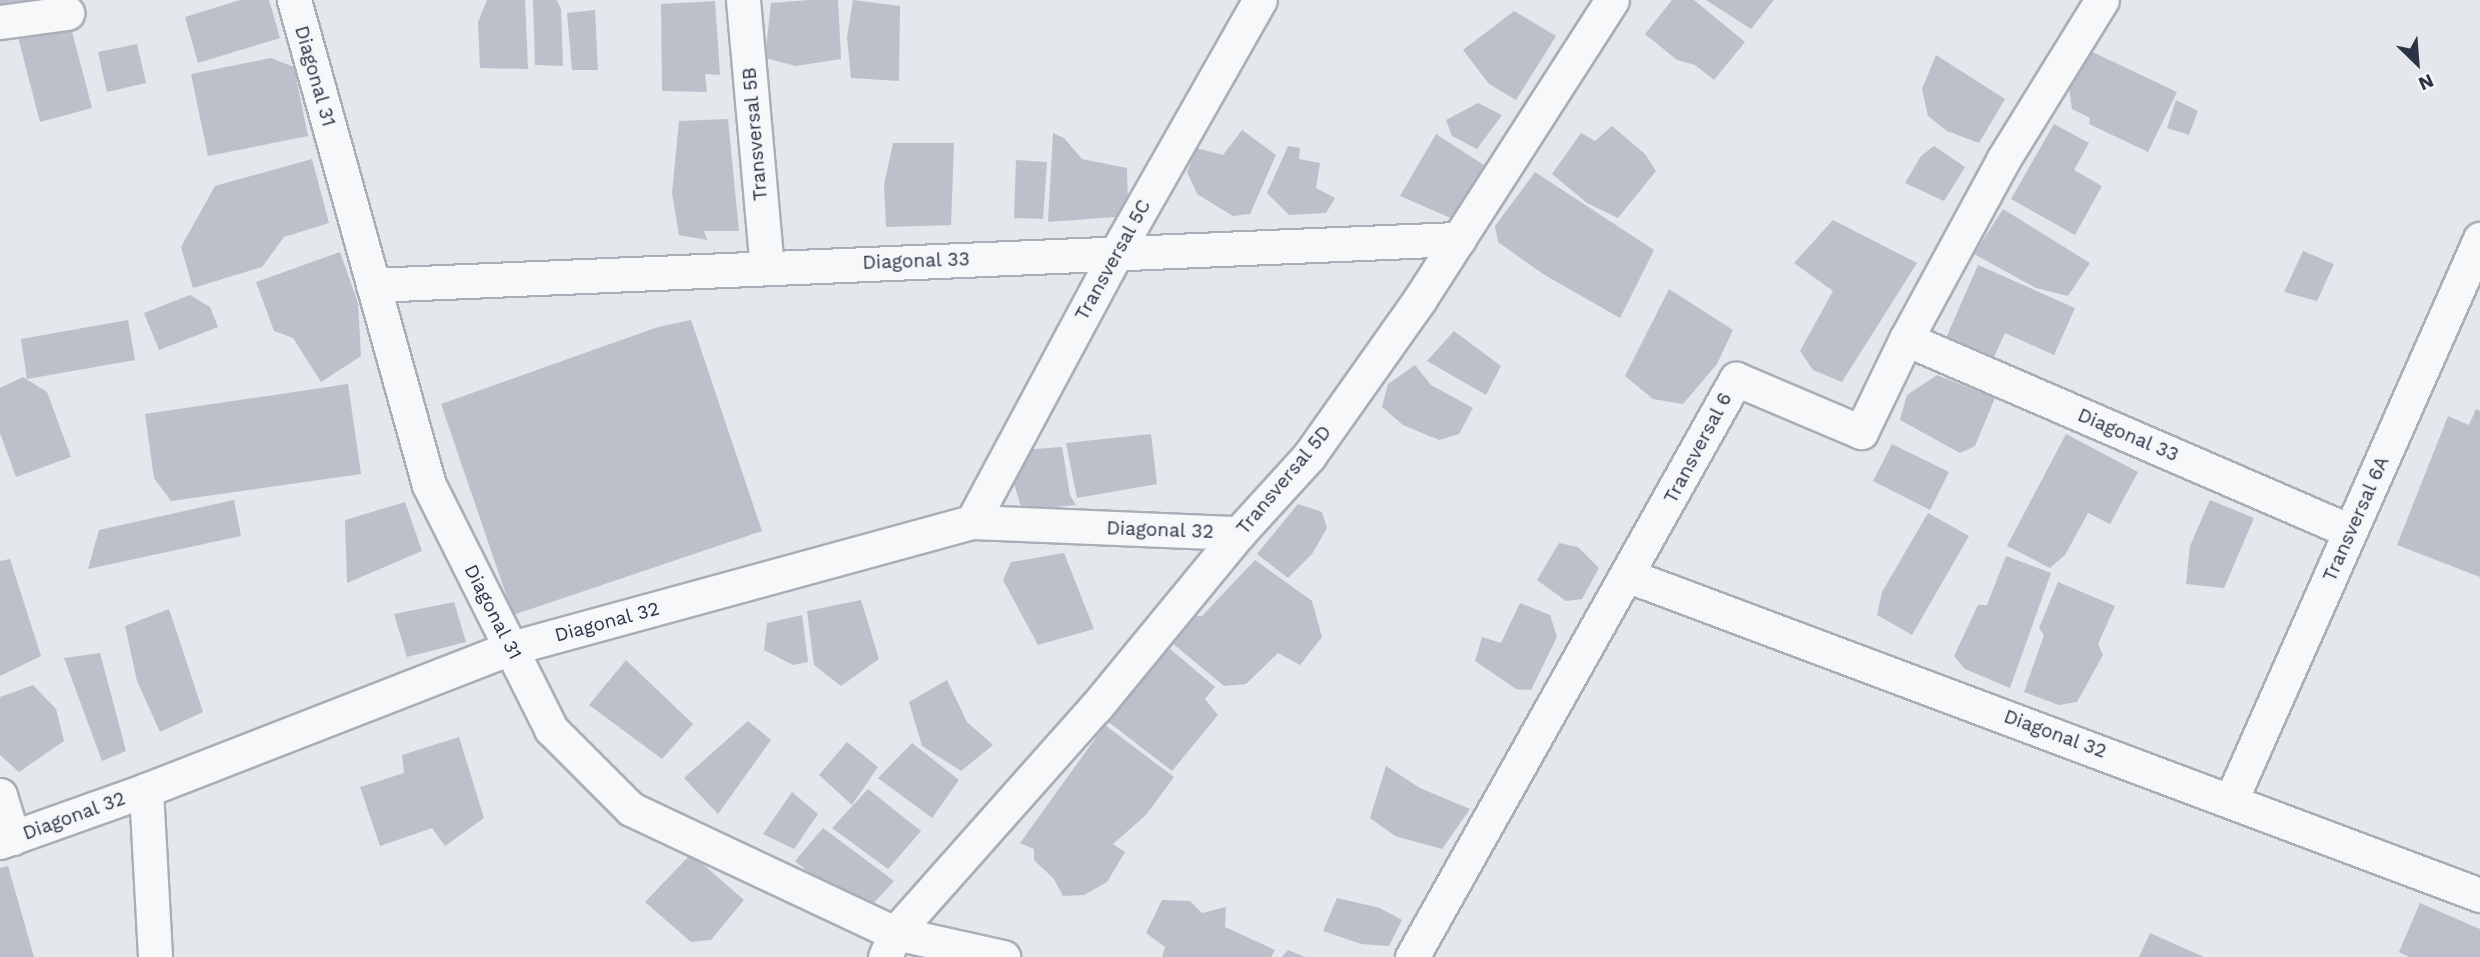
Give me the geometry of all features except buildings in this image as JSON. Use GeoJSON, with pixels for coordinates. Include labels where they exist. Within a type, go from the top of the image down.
{"type":"FeatureCollection","features":[{"type":"Feature","properties":{"kind":"street","name":"Diagonal 31"},"geometry":{"type":"LineString","coordinates":[[293,0],[429,485],[551,729],[631,809],[890,945],[1003,957]]}},
{"type":"Feature","properties":{"kind":"street","name":"Transversal 5B"},"geometry":{"type":"LineString","coordinates":[[743,0],[767,268]]}},
{"type":"Feature","properties":{"kind":"street","name":"Transversal 5C"},"geometry":{"type":"LineString","coordinates":[[972,522],[1116,253],[1260,0]]}},
{"type":"Feature","properties":{"kind":"street","name":"Transversal 5D"},"geometry":{"type":"LineString","coordinates":[[890,945],[1096,707],[1239,533],[1309,456],[1459,239],[1612,0]]}},
{"type":"Feature","properties":{"kind":"street","name":"Transversal 6"},"geometry":{"type":"LineString","coordinates":[[1412,957],[1629,576],[1736,379],[1861,432],[1906,339],[2003,160],[2102,0]]}},
{"type":"Feature","properties":{"kind":"street"},"geometry":{"type":"LineString","coordinates":[[0,22],[67,13]]}},
{"type":"Feature","properties":{"kind":"street","name":"Diagonal 33"},"geometry":{"type":"LineString","coordinates":[[373,285],[1459,239]]}},
{"type":"Feature","properties":{"kind":"street","name":"Transversal 6A"},"geometry":{"type":"LineString","coordinates":[[2231,800],[2480,239]]}},
{"type":"Feature","properties":{"kind":"street","name":"Diagonal 33"},"geometry":{"type":"LineString","coordinates":[[1906,339],[2350,531]]}},
{"type":"Feature","properties":{"kind":"street","name":"Diagonal 32"},"geometry":{"type":"LineString","coordinates":[[6,840],[146,790],[511,648],[972,522],[1239,533]]}},
{"type":"Feature","properties":{"kind":"street","name":"Diagonal 32"},"geometry":{"type":"LineString","coordinates":[[1629,576],[2480,895]]}},
{"type":"Feature","properties":{"kind":"street"},"geometry":{"type":"LineString","coordinates":[[146,790],[155,957]]}},
{"type":"Feature","properties":{"kind":"street"},"geometry":{"type":"LineString","coordinates":[[0,795],[6,840]]}}]}
